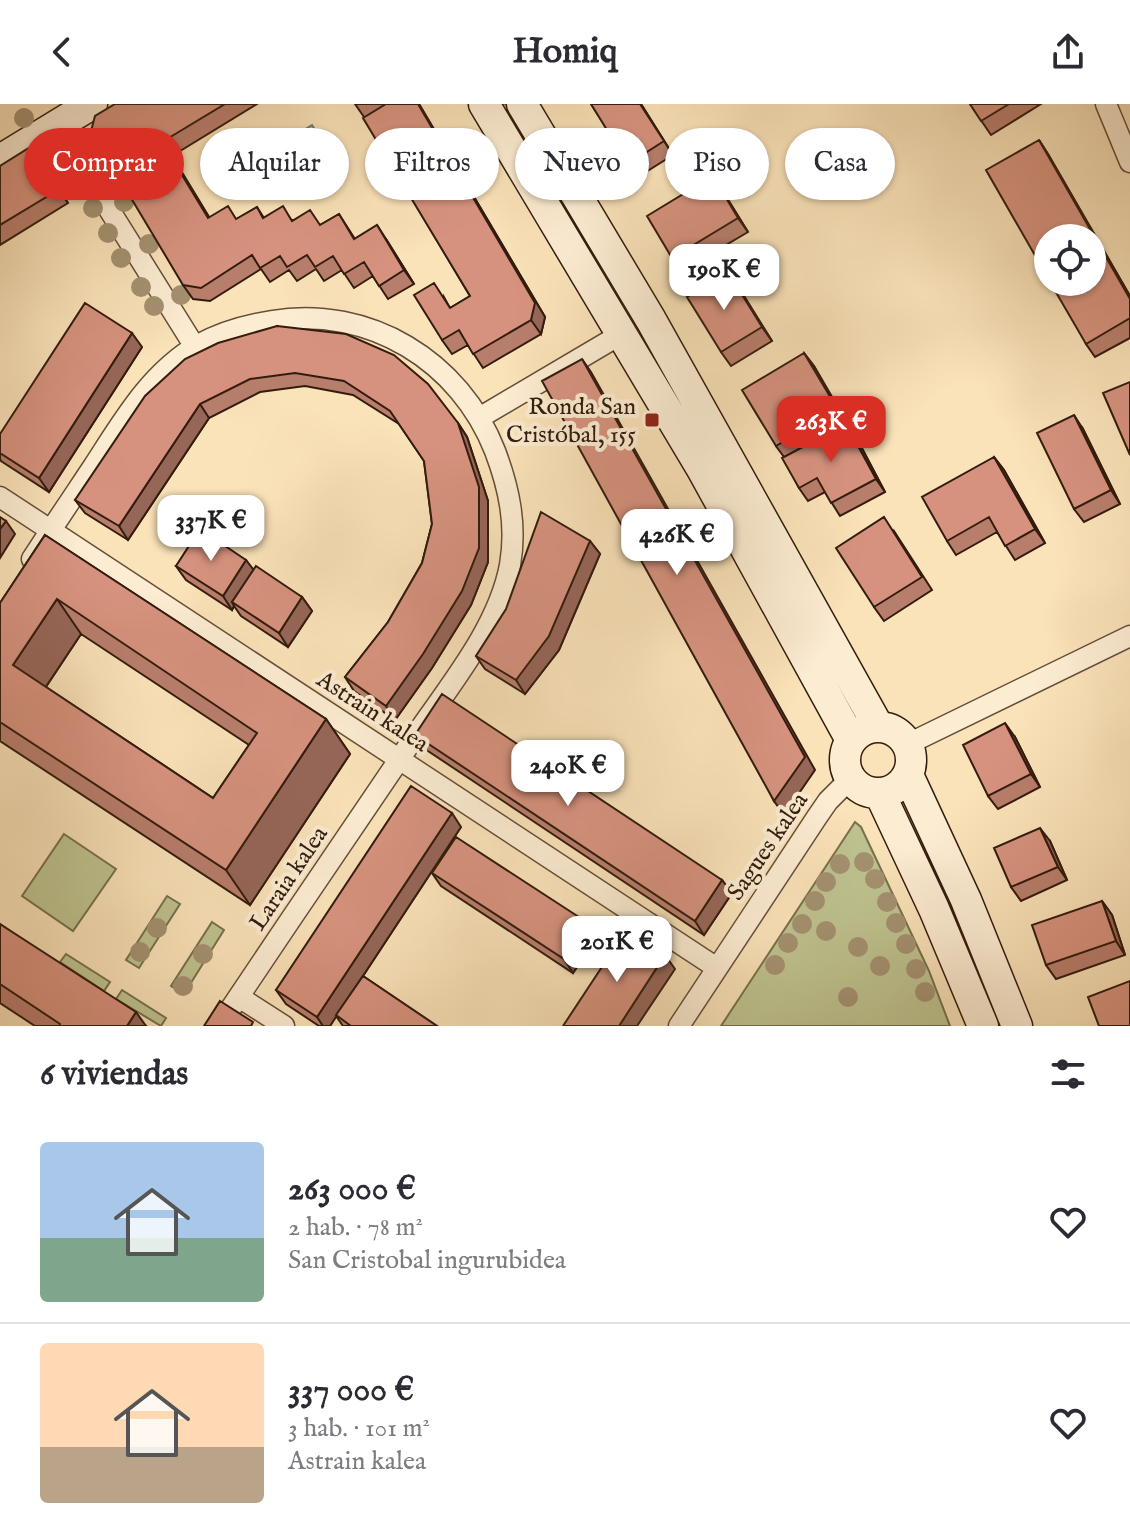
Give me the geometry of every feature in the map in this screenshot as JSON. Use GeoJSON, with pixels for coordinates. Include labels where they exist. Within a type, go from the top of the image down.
{"type":"FeatureCollection","features":[{"type":"Feature","properties":{"kind":"street"},"geometry":{"type":"LineString","coordinates":[[0,160],[92,104]]}},
{"type":"Feature","properties":{"kind":"street"},"geometry":{"type":"LineString","coordinates":[[484,104],[702,469],[851,740]]}},
{"type":"Feature","properties":{"kind":"street"},"geometry":{"type":"LineString","coordinates":[[522,104],[651,320],[878,726]]}},
{"type":"Feature","properties":{"kind":"street"},"geometry":{"type":"LineString","coordinates":[[1106,104],[1130,162]]}},
{"type":"Feature","properties":{"kind":"street"},"geometry":{"type":"LineString","coordinates":[[57,126],[195,347]]}},
{"type":"Feature","properties":{"kind":"street","name":"Laraia kalea"},"geometry":{"type":"LineString","coordinates":[[22,576],[136,401],[167,368],[195,347],[242,327],[285,319],[335,320],[378,330],[402,342],[437,368],[462,392],[490,438],[510,493],[513,544],[502,597],[456,676],[219,1026]]}},
{"type":"Feature","properties":{"kind":"street"},"geometry":{"type":"LineString","coordinates":[[479,418],[623,333]]}},
{"type":"Feature","properties":{"kind":"street","name":"Astrain kalea"},"geometry":{"type":"LineString","coordinates":[[0,497],[717,968]]}},
{"type":"Feature","properties":{"kind":"street"},"geometry":{"type":"LineString","coordinates":[[908,744],[1130,636]]}},
{"type":"Feature","properties":{"kind":"street"},"geometry":{"type":"LineString","coordinates":[[878,726],[900,734],[908,744],[912,760],[908,775],[896,789],[880,794],[858,787],[850,779],[845,766],[845,753],[851,740],[863,730],[878,726]]}},
{"type":"Feature","properties":{"kind":"street"},"geometry":{"type":"LineString","coordinates":[[908,775],[972,914],[1017,1026]]}},
{"type":"Feature","properties":{"kind":"street","name":"Sagues kalea"},"geometry":{"type":"LineString","coordinates":[[679,1026],[828,801],[850,779]]}},
{"type":"Feature","properties":{"kind":"street"},"geometry":{"type":"LineString","coordinates":[[880,794],[934,909],[983,1026]]}},
{"type":"Feature","properties":{"kind":"street"},"geometry":{"type":"LineString","coordinates":[[239,997],[284,1026]]}},
{"type":"Feature","properties":{"kind":"green space"},"geometry":{"type":"Polygon","coordinates":[[[499,104],[506,104],[520,128],[515,128],[515,131],[499,104]]]}},
{"type":"Feature","properties":{"kind":"green space"},"geometry":{"type":"Polygon","coordinates":[[[556,200],[564,200],[613,282],[607,285],[556,200]]]}},
{"type":"Feature","properties":{"kind":"green space"},"geometry":{"type":"Polygon","coordinates":[[[855,822],[861,827],[929,971],[950,1026],[721,1026],[855,822]]]}},
{"type":"Feature","properties":{"kind":"green space"},"geometry":{"type":"Polygon","coordinates":[[[64,834],[116,869],[73,931],[22,896],[64,834]]]}},
{"type":"Feature","properties":{"kind":"green space"},"geometry":{"type":"Polygon","coordinates":[[[167,896],[180,904],[139,968],[126,960],[167,896]]]}},
{"type":"Feature","properties":{"kind":"green space"},"geometry":{"type":"Polygon","coordinates":[[[212,922],[224,930],[184,994],[171,986],[212,922]]]}},
{"type":"Feature","properties":{"kind":"green space"},"geometry":{"type":"Polygon","coordinates":[[[66,954],[110,982],[104,991],[60,962],[66,954]]]}},
{"type":"Feature","properties":{"kind":"green space"},"geometry":{"type":"Polygon","coordinates":[[[122,990],[166,1018],[161,1026],[116,999],[122,990]]]}},
{"type":"Feature","properties":{"kind":"building"},"geometry":{"type":"Polygon","coordinates":[[[115,104],[225,104],[184,129],[92,128],[95,116],[115,104]]]}},
{"type":"Feature","properties":{"kind":"building"},"geometry":{"type":"Polygon","coordinates":[[[386,104],[418,104],[432,128],[369,128],[363,118],[386,104]]]}},
{"type":"Feature","properties":{"kind":"building"},"geometry":{"type":"Polygon","coordinates":[[[591,104],[640,104],[664,141],[649,151],[649,128],[606,128],[591,104]]]}},
{"type":"Feature","properties":{"kind":"building"},"geometry":{"type":"Polygon","coordinates":[[[970,104],[1009,104],[981,121],[970,104]]]}},
{"type":"Feature","properties":{"kind":"building"},"geometry":{"type":"Polygon","coordinates":[[[1039,140],[1087,224],[1034,224],[1034,254],[986,170],[1039,140]]]}},
{"type":"Feature","properties":{"kind":"building"},"geometry":{"type":"Polygon","coordinates":[[[24,151],[24,200],[41,200],[0,225],[0,166],[24,151]]]}},
{"type":"Feature","properties":{"kind":"building"},"geometry":{"type":"Polygon","coordinates":[[[184,178],[208,218],[228,206],[236,219],[257,207],[263,218],[283,206],[292,221],[310,210],[320,225],[339,214],[354,239],[377,225],[404,270],[379,286],[364,262],[344,274],[333,256],[315,267],[307,255],[287,267],[280,256],[260,268],[252,255],[201,288],[183,285],[132,200],[184,200],[184,178]]]}},
{"type":"Feature","properties":{"kind":"building"},"geometry":{"type":"Polygon","coordinates":[[[412,200],[474,200],[535,303],[531,320],[473,354],[459,330],[442,340],[414,295],[434,283],[450,308],[470,296],[412,200]]]}},
{"type":"Feature","properties":{"kind":"building"},"geometry":{"type":"Polygon","coordinates":[[[673,200],[727,200],[738,218],[672,258],[647,216],[673,200]]]}},
{"type":"Feature","properties":{"kind":"building"},"geometry":{"type":"Polygon","coordinates":[[[1106,257],[1130,299],[1130,318],[1086,344],[1058,296],[1106,296],[1106,257]]]}},
{"type":"Feature","properties":{"kind":"building"},"geometry":{"type":"Polygon","coordinates":[[[728,272],[762,327],[721,352],[687,297],[728,272]]]}},
{"type":"Feature","properties":{"kind":"building"},"geometry":{"type":"Polygon","coordinates":[[[85,303],[132,333],[39,478],[0,453],[0,434],[85,303]]]}},
{"type":"Feature","properties":{"kind":"building"},"geometry":{"type":"Polygon","coordinates":[[[277,326],[346,334],[394,355],[428,384],[458,423],[479,487],[479,548],[462,591],[386,706],[345,677],[388,622],[422,563],[432,524],[424,461],[390,411],[344,381],[295,373],[250,379],[200,404],[119,526],[75,500],[145,396],[185,359],[218,343],[277,326]]]}},
{"type":"Feature","properties":{"kind":"building"},"geometry":{"type":"Polygon","coordinates":[[[804,353],[838,410],[776,446],[742,390],[804,353]]]}},
{"type":"Feature","properties":{"kind":"building"},"geometry":{"type":"Polygon","coordinates":[[[582,359],[805,757],[774,801],[542,381],[582,359]]]}},
{"type":"Feature","properties":{"kind":"building"},"geometry":{"type":"Polygon","coordinates":[[[1130,382],[1130,455],[1103,393],[1130,382]]]}},
{"type":"Feature","properties":{"kind":"building"},"geometry":{"type":"Polygon","coordinates":[[[1074,415],[1111,490],[1074,509],[1037,433],[1074,415]]]}},
{"type":"Feature","properties":{"kind":"building"},"geometry":{"type":"Polygon","coordinates":[[[846,424],[876,479],[831,503],[817,478],[799,488],[782,458],[846,424]]]}},
{"type":"Feature","properties":{"kind":"building"},"geometry":{"type":"Polygon","coordinates":[[[994,457],[1035,529],[1005,546],[989,517],[947,541],[922,497],[994,457]]]}},
{"type":"Feature","properties":{"kind":"building"},"geometry":{"type":"Polygon","coordinates":[[[541,512],[590,541],[549,636],[516,680],[476,656],[506,609],[541,512]]]}},
{"type":"Feature","properties":{"kind":"building"},"geometry":{"type":"Polygon","coordinates":[[[884,517],[922,577],[874,607],[836,548],[884,517]]]}},
{"type":"Feature","properties":{"kind":"building"},"geometry":{"type":"Polygon","coordinates":[[[200,529],[246,560],[223,596],[176,566],[200,529]]]}},
{"type":"Feature","properties":{"kind":"building"},"geometry":{"type":"Polygon","coordinates":[[[45,535],[326,719],[226,870],[0,722],[0,603],[45,535]],[[57,599],[13,665],[213,798],[257,733],[57,599]]]}},
{"type":"Feature","properties":{"kind":"building"},"geometry":{"type":"Polygon","coordinates":[[[256,566],[302,597],[279,633],[232,602],[256,566]]]}},
{"type":"Feature","properties":{"kind":"building"},"geometry":{"type":"Polygon","coordinates":[[[442,694],[722,880],[695,921],[415,735],[442,694]]]}},
{"type":"Feature","properties":{"kind":"building"},"geometry":{"type":"Polygon","coordinates":[[[1005,723],[1031,774],[988,796],[963,745],[1005,723]]]}},
{"type":"Feature","properties":{"kind":"building"},"geometry":{"type":"Polygon","coordinates":[[[411,786],[452,813],[317,1017],[276,990],[411,786]]]}},
{"type":"Feature","properties":{"kind":"building"},"geometry":{"type":"Polygon","coordinates":[[[1040,828],[1058,867],[1011,887],[994,848],[1040,828]]]}},
{"type":"Feature","properties":{"kind":"building"},"geometry":{"type":"Polygon","coordinates":[[[456,837],[588,923],[564,959],[432,873],[456,837]]]}},
{"type":"Feature","properties":{"kind":"building"},"geometry":{"type":"Polygon","coordinates":[[[1102,901],[1116,941],[1046,965],[1032,925],[1102,901]]]}},
{"type":"Feature","properties":{"kind":"building"},"geometry":{"type":"Polygon","coordinates":[[[0,924],[136,1012],[127,1026],[59,1026],[0,984],[0,924]]]}},
{"type":"Feature","properties":{"kind":"building"},"geometry":{"type":"Polygon","coordinates":[[[627,929],[665,955],[619,1026],[563,1026],[627,929]]]}},
{"type":"Feature","properties":{"kind":"building"},"geometry":{"type":"Polygon","coordinates":[[[363,976],[437,1026],[351,1026],[336,1015],[363,976]]]}},
{"type":"Feature","properties":{"kind":"building"},"geometry":{"type":"Polygon","coordinates":[[[1130,981],[1130,1026],[1099,1026],[1088,997],[1130,981]]]}},
{"type":"Feature","properties":{"kind":"building"},"geometry":{"type":"Polygon","coordinates":[[[220,1001],[253,1022],[251,1026],[204,1026],[220,1001]]]}},
{"type":"Feature","properties":{"kind":"place","name":"Ronda San Cristóbal, 155"},"geometry":{"type":"Point","coordinates":[652,420]}}]}
